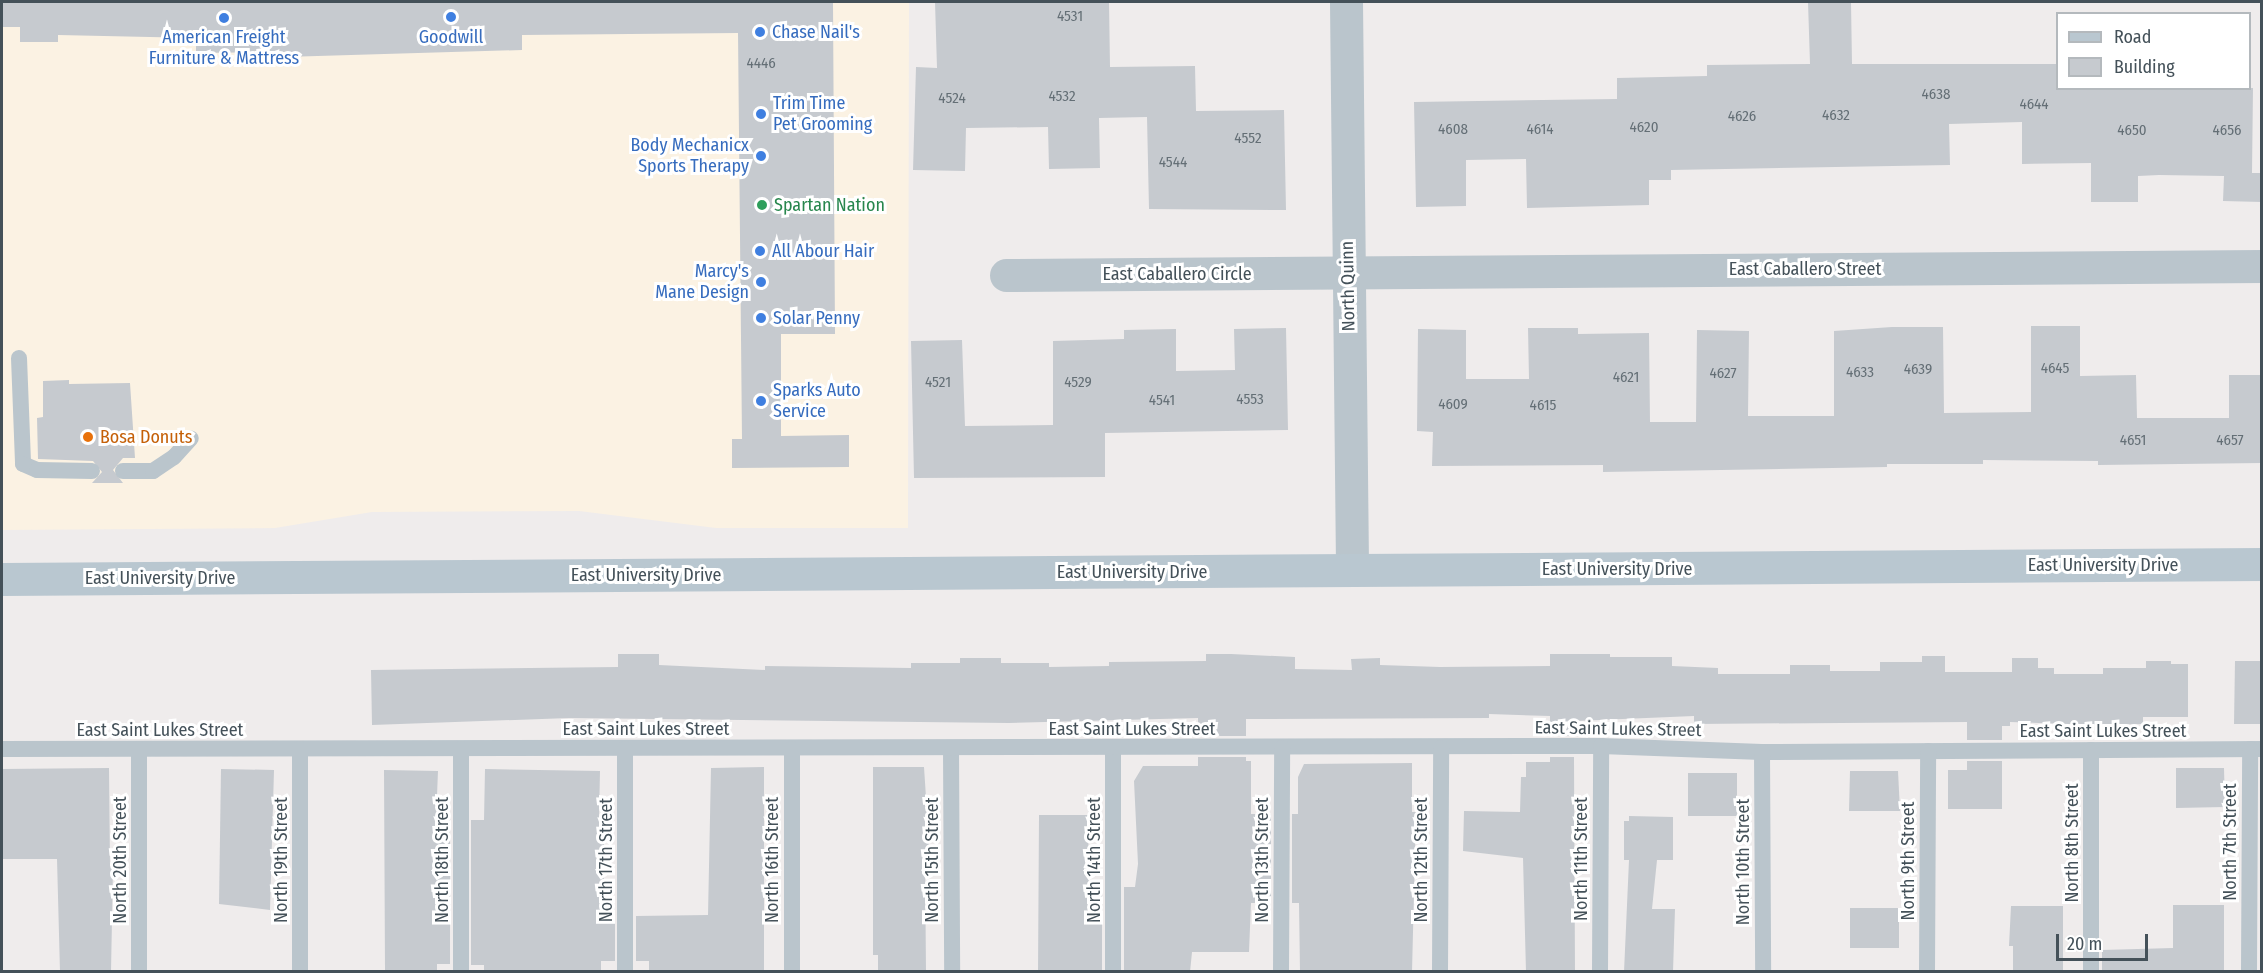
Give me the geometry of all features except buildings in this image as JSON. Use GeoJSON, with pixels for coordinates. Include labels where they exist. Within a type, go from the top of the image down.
{"type":"FeatureCollection","features":[{"type":"Feature","properties":{"kind":"main road","name":"East University Drive"},"geometry":{"type":"LineString","coordinates":[[2,579],[2262,564]]}},
{"type":"Feature","properties":{"kind":"street","name":"North Quinn"},"geometry":{"type":"LineString","coordinates":[[1346,2],[1352,570]]}},
{"type":"Feature","properties":{"kind":"street","name":"East Caballero Street"},"geometry":{"type":"LineString","coordinates":[[1348,273],[2262,266]]}},
{"type":"Feature","properties":{"kind":"street","name":"East Caballero Circle"},"geometry":{"type":"LineString","coordinates":[[1006,275],[1348,273]]}},
{"type":"Feature","properties":{"kind":"lane"},"geometry":{"type":"LineString","coordinates":[[19,358],[23,464],[37,470],[92,471]]}},
{"type":"Feature","properties":{"kind":"lane"},"geometry":{"type":"LineString","coordinates":[[123,471],[153,471],[174,457],[191,438]]}},
{"type":"Feature","properties":{"kind":"lane","name":"East Saint Lukes Street"},"geometry":{"type":"LineString","coordinates":[[2,749],[1601,746],[1762,752],[2256,749]]}},
{"type":"Feature","properties":{"kind":"lane","name":"North 11th Street"},"geometry":{"type":"LineString","coordinates":[[1600,972],[1601,746]]}},
{"type":"Feature","properties":{"kind":"lane","name":"North 15th Street"},"geometry":{"type":"LineString","coordinates":[[951,748],[952,972]]}},
{"type":"Feature","properties":{"kind":"lane","name":"North 14th Street"},"geometry":{"type":"LineString","coordinates":[[1113,748],[1113,972]]}},
{"type":"Feature","properties":{"kind":"lane","name":"North 13th Street"},"geometry":{"type":"LineString","coordinates":[[1281,972],[1282,748]]}},
{"type":"Feature","properties":{"kind":"lane","name":"North 12th Street"},"geometry":{"type":"LineString","coordinates":[[1440,972],[1441,748]]}},
{"type":"Feature","properties":{"kind":"lane","name":"North 20th Street"},"geometry":{"type":"LineString","coordinates":[[139,749],[139,972]]}},
{"type":"Feature","properties":{"kind":"lane","name":"North 19th Street"},"geometry":{"type":"LineString","coordinates":[[300,749],[300,972]]}},
{"type":"Feature","properties":{"kind":"lane","name":"North 18th Street"},"geometry":{"type":"LineString","coordinates":[[461,749],[461,972]]}},
{"type":"Feature","properties":{"kind":"lane","name":"North 17th Street"},"geometry":{"type":"LineString","coordinates":[[625,749],[625,972]]}},
{"type":"Feature","properties":{"kind":"lane","name":"North 16th Street"},"geometry":{"type":"LineString","coordinates":[[792,749],[792,972]]}},
{"type":"Feature","properties":{"kind":"lane","name":"North 7th Street"},"geometry":{"type":"LineString","coordinates":[[2249,972],[2256,749]]}},
{"type":"Feature","properties":{"kind":"lane","name":"North 8th Street"},"geometry":{"type":"LineString","coordinates":[[2091,750],[2091,972]]}},
{"type":"Feature","properties":{"kind":"lane","name":"North 9th Street"},"geometry":{"type":"LineString","coordinates":[[1927,972],[1928,751]]}},
{"type":"Feature","properties":{"kind":"lane","name":"North 10th Street"},"geometry":{"type":"LineString","coordinates":[[1762,752],[1763,972]]}},
{"type":"Feature","properties":{"kind":"shaded area"},"geometry":{"type":"Polygon","coordinates":[[[2,2],[909,2],[908,528],[716,528],[579,511],[372,512],[275,528],[2,530],[2,2]]]}},
{"type":"Feature","properties":{"kind":"place","name":"Goodwill"},"geometry":{"type":"Point","coordinates":[451,17]}},
{"type":"Feature","properties":{"kind":"place","name":"American Freight Furniture & Mattress"},"geometry":{"type":"Point","coordinates":[224,18]}},
{"type":"Feature","properties":{"kind":"place","name":"Chase Nail's"},"geometry":{"type":"Point","coordinates":[760,32]}},
{"type":"Feature","properties":{"kind":"place","name":"Trim Time Pet Grooming"},"geometry":{"type":"Point","coordinates":[761,114]}},
{"type":"Feature","properties":{"kind":"place","name":"Body Mechanicx Sports Therapy"},"geometry":{"type":"Point","coordinates":[761,156]}},
{"type":"Feature","properties":{"kind":"place","name":"Spartan Nation"},"geometry":{"type":"Point","coordinates":[762,205]}},
{"type":"Feature","properties":{"kind":"place","name":"All Abour Hair"},"geometry":{"type":"Point","coordinates":[760,251]}},
{"type":"Feature","properties":{"kind":"place","name":"Marcy's Mane Design"},"geometry":{"type":"Point","coordinates":[761,282]}},
{"type":"Feature","properties":{"kind":"place","name":"Solar Penny"},"geometry":{"type":"Point","coordinates":[761,318]}},
{"type":"Feature","properties":{"kind":"place","name":"Sparks Auto Service"},"geometry":{"type":"Point","coordinates":[761,401]}},
{"type":"Feature","properties":{"kind":"place","name":"Bosa Donuts"},"geometry":{"type":"Point","coordinates":[88,437]}}]}
